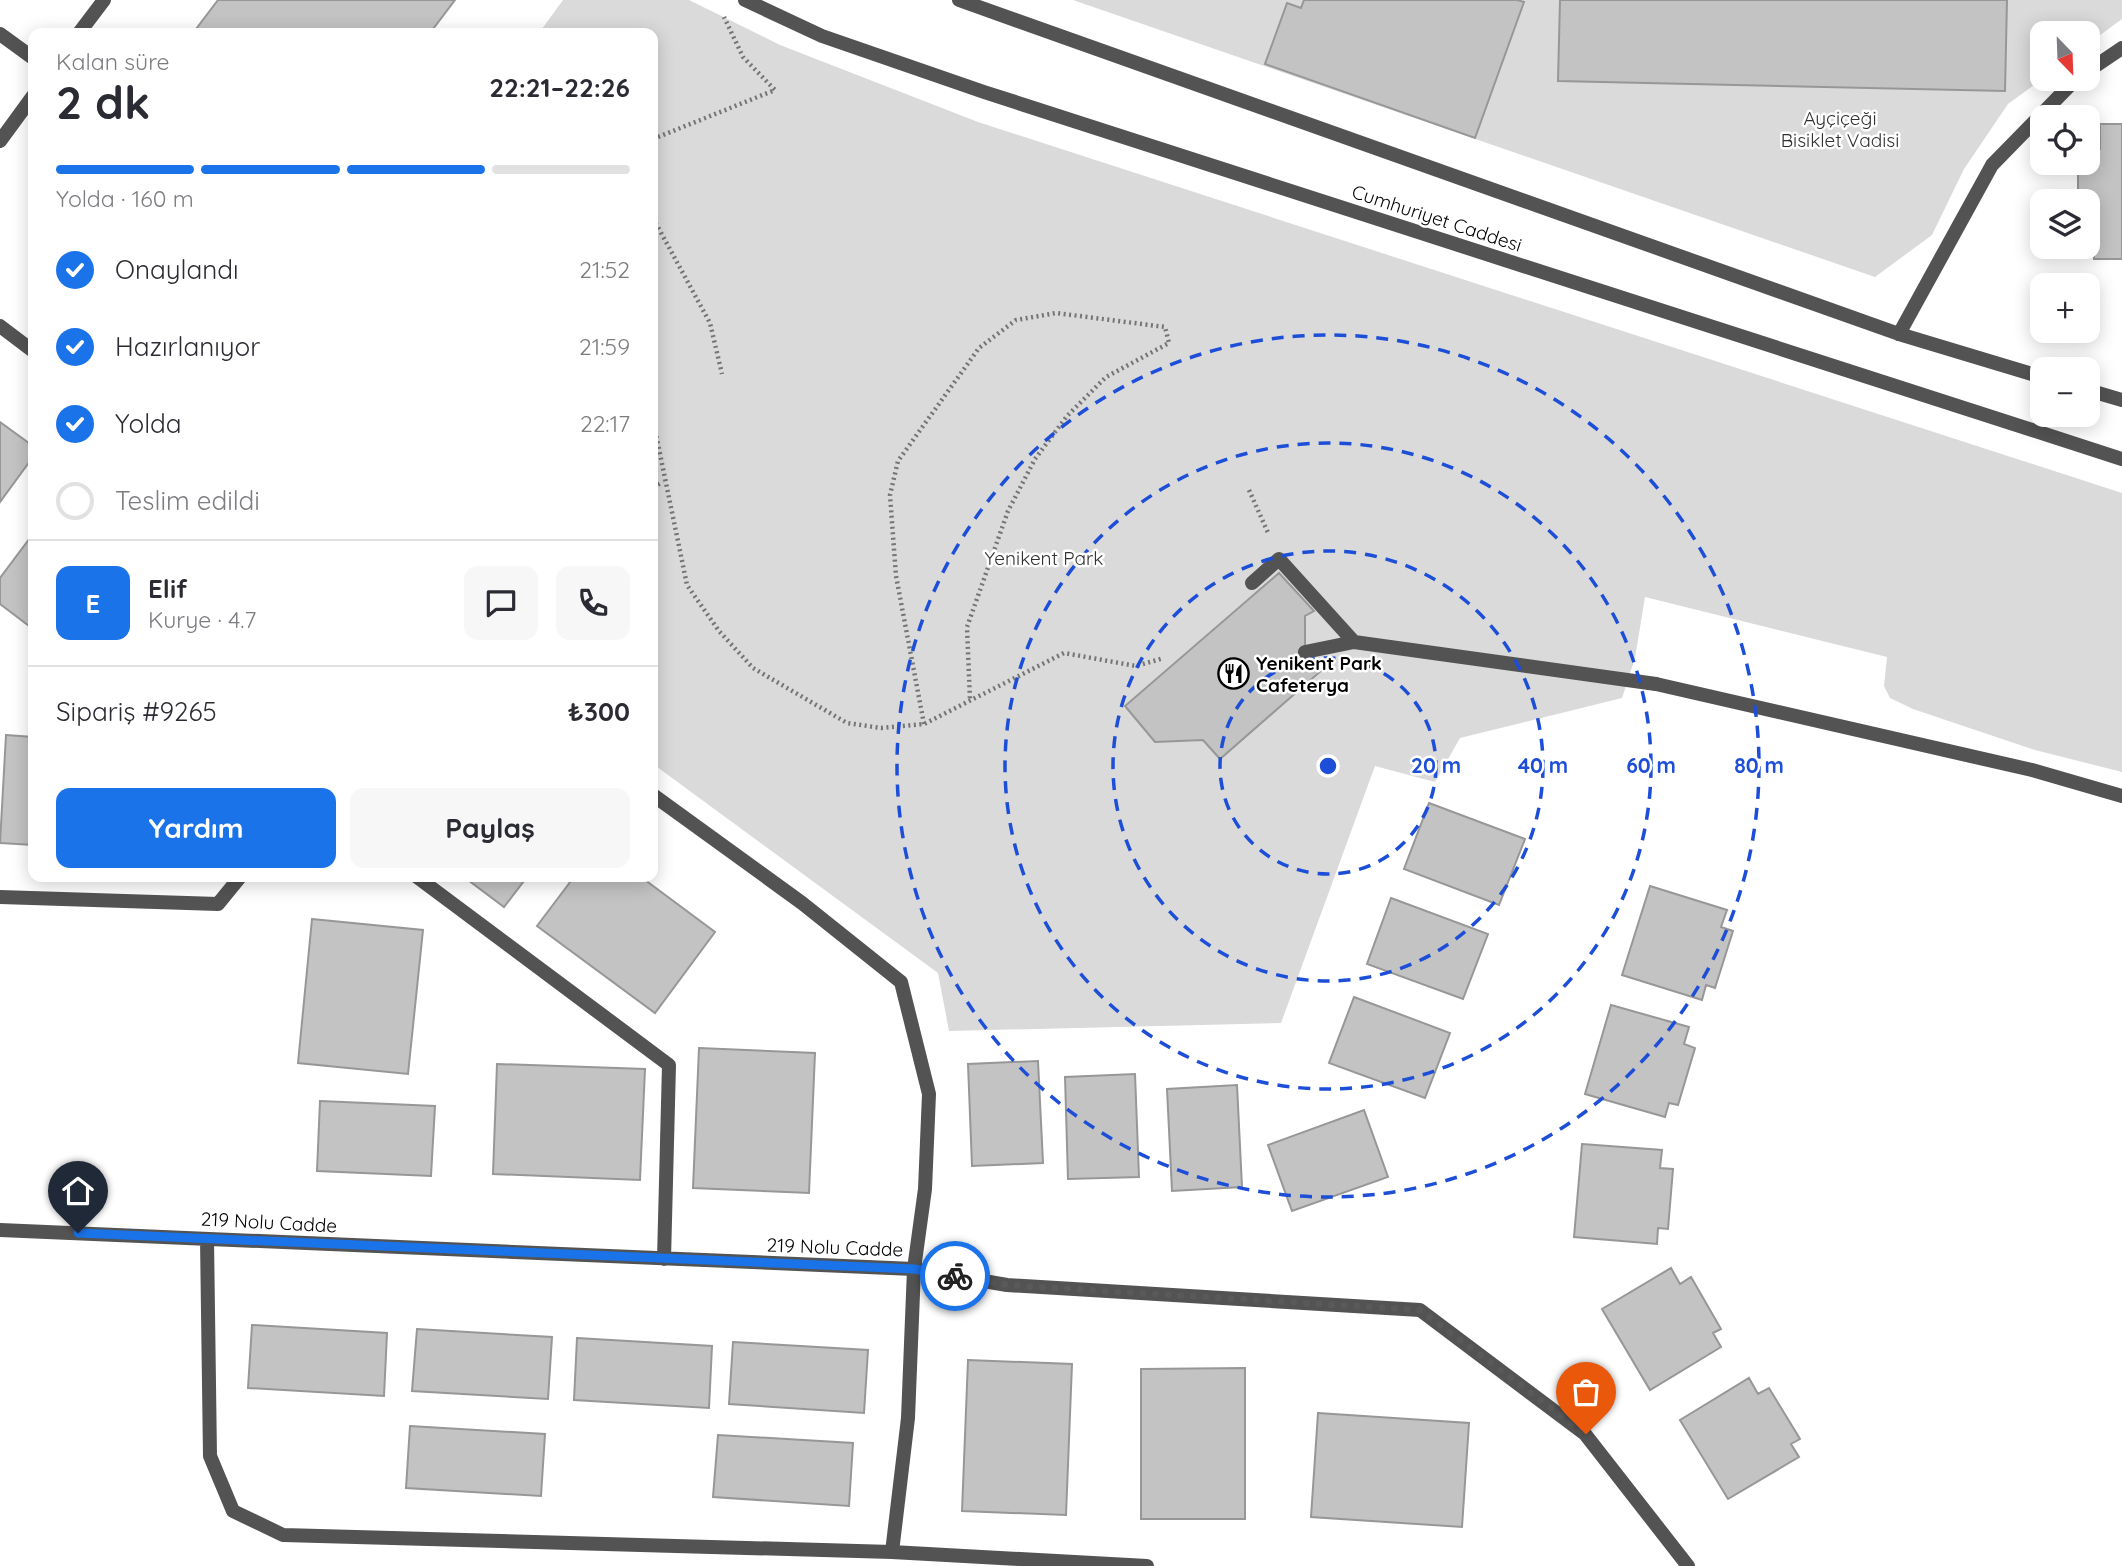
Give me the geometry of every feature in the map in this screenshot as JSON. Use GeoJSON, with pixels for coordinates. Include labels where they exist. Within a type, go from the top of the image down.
{"type":"FeatureCollection","features":[{"type":"Feature","properties":{"kind":"street"},"geometry":{"type":"LineString","coordinates":[[83,28],[104,0]]}},
{"type":"Feature","properties":{"kind":"street","name":"Cumhuriyet Caddesi"},"geometry":{"type":"LineString","coordinates":[[745,0],[821,36],[984,92],[2122,459]]}},
{"type":"Feature","properties":{"kind":"street"},"geometry":{"type":"LineString","coordinates":[[959,0],[1899,334],[2030,372]]}},
{"type":"Feature","properties":{"kind":"street"},"geometry":{"type":"LineString","coordinates":[[0,34],[28,54]]}},
{"type":"Feature","properties":{"kind":"street"},"geometry":{"type":"LineString","coordinates":[[2100,63],[2122,48]]}},
{"type":"Feature","properties":{"kind":"street"},"geometry":{"type":"LineString","coordinates":[[1899,334],[1992,164],[2064,91]]}},
{"type":"Feature","properties":{"kind":"street"},"geometry":{"type":"LineString","coordinates":[[0,141],[28,103]]}},
{"type":"Feature","properties":{"kind":"street"},"geometry":{"type":"LineString","coordinates":[[0,326],[28,347]]}},
{"type":"Feature","properties":{"kind":"street"},"geometry":{"type":"LineString","coordinates":[[2100,394],[2122,400]]}},
{"type":"Feature","properties":{"kind":"street"},"geometry":{"type":"LineString","coordinates":[[1252,583],[1279,559],[1354,642]]}},
{"type":"Feature","properties":{"kind":"street"},"geometry":{"type":"LineString","coordinates":[[1305,652],[1354,642],[1656,684],[2032,770],[2122,796]]}},
{"type":"Feature","properties":{"kind":"street"},"geometry":{"type":"LineString","coordinates":[[658,799],[802,903],[901,982],[929,1094],[925,1189],[914,1269],[908,1418],[892,1552]]}},
{"type":"Feature","properties":{"kind":"street"},"geometry":{"type":"LineString","coordinates":[[0,897],[218,904],[236,882]]}},
{"type":"Feature","properties":{"kind":"street"},"geometry":{"type":"LineString","coordinates":[[424,882],[668,1065],[664,1259]]}},
{"type":"Feature","properties":{"kind":"street","name":"219 Nolu Cadde"},"geometry":{"type":"LineString","coordinates":[[0,1230],[914,1269],[1007,1285],[1420,1310],[1586,1434],[1688,1566]]}},
{"type":"Feature","properties":{"kind":"street"},"geometry":{"type":"LineString","coordinates":[[207,1239],[210,1457],[233,1511],[283,1535],[892,1552],[1147,1566]]}},
{"type":"Feature","properties":{"kind":"path"},"geometry":{"type":"LineString","coordinates":[[658,137],[775,90],[743,57],[721,12]]}},
{"type":"Feature","properties":{"kind":"path"},"geometry":{"type":"LineString","coordinates":[[658,227],[710,323],[722,374]]}},
{"type":"Feature","properties":{"kind":"path"},"geometry":{"type":"LineString","coordinates":[[924,724],[896,576],[890,495],[898,461],[979,348],[1016,320],[1056,313],[1165,327],[1169,342],[1106,377],[1067,416],[1035,459],[1008,511],[967,627],[970,699]]}},
{"type":"Feature","properties":{"kind":"path"},"geometry":{"type":"LineString","coordinates":[[658,451],[687,585],[719,631],[753,668],[847,723],[881,728],[924,724],[1064,653],[1136,666],[1164,657]]}},
{"type":"Feature","properties":{"kind":"path"},"geometry":{"type":"LineString","coordinates":[[658,484],[663,482]]}},
{"type":"Feature","properties":{"kind":"path"},"geometry":{"type":"LineString","coordinates":[[1249,490],[1279,559]]}},
{"type":"Feature","properties":{"kind":"green space","name":"Yenikent Park"},"geometry":{"type":"Polygon","coordinates":[[[563,0],[689,0],[780,45],[978,122],[2122,493],[2122,772],[2035,750],[1913,709],[1890,698],[1884,686],[1887,657],[1645,597],[1635,658],[1622,698],[1460,738],[1435,782],[1375,766],[1281,1023],[949,1031],[938,973],[658,768],[658,28],[543,28],[563,0]]]}},
{"type":"Feature","properties":{"kind":"green space","name":"Ayçiçeği Bisiklet Vadisi"},"geometry":{"type":"Polygon","coordinates":[[[1073,0],[2122,0],[2122,19],[2100,35],[2100,21],[2030,21],[2030,88],[2008,104],[1964,169],[1932,235],[1875,277],[1073,0]]]}},
{"type":"Feature","properties":{"kind":"building"},"geometry":{"type":"Polygon","coordinates":[[[218,0],[455,0],[434,28],[197,28],[218,0]]]}},
{"type":"Feature","properties":{"kind":"building"},"geometry":{"type":"Polygon","coordinates":[[[1304,0],[1524,2],[1475,138],[1265,64],[1287,3],[1301,8],[1304,0]]]}},
{"type":"Feature","properties":{"kind":"building"},"geometry":{"type":"Polygon","coordinates":[[[1560,0],[2007,0],[2005,91],[1558,81],[1560,0]]]}},
{"type":"Feature","properties":{"kind":"building"},"geometry":{"type":"Polygon","coordinates":[[[2100,124],[2122,124],[2122,259],[2100,259],[2100,189],[2078,189],[2078,175],[2100,175],[2100,124]]]}},
{"type":"Feature","properties":{"kind":"building"},"geometry":{"type":"Polygon","coordinates":[[[0,422],[28,442],[28,464],[0,502],[0,422]]]}},
{"type":"Feature","properties":{"kind":"building"},"geometry":{"type":"Polygon","coordinates":[[[28,541],[28,625],[0,604],[0,578],[28,541]]]}},
{"type":"Feature","properties":{"kind":"building"},"geometry":{"type":"Polygon","coordinates":[[[1279,573],[1314,611],[1305,616],[1305,652],[1322,670],[1220,759],[1203,740],[1155,742],[1125,706],[1279,573]]]}},
{"type":"Feature","properties":{"kind":"building"},"geometry":{"type":"Polygon","coordinates":[[[6,735],[28,737],[28,845],[0,843],[6,735]]]}},
{"type":"Feature","properties":{"kind":"building"},"geometry":{"type":"Polygon","coordinates":[[[1429,803],[1525,839],[1499,905],[1404,869],[1429,803]]]}},
{"type":"Feature","properties":{"kind":"building"},"geometry":{"type":"Polygon","coordinates":[[[471,882],[523,882],[504,907],[471,882]]]}},
{"type":"Feature","properties":{"kind":"building"},"geometry":{"type":"Polygon","coordinates":[[[570,882],[648,882],[715,932],[655,1013],[537,926],[570,882]]]}},
{"type":"Feature","properties":{"kind":"building"},"geometry":{"type":"Polygon","coordinates":[[[1650,886],[1727,910],[1721,927],[1733,931],[1715,988],[1706,985],[1702,1000],[1622,975],[1650,886]]]}},
{"type":"Feature","properties":{"kind":"building"},"geometry":{"type":"Polygon","coordinates":[[[1391,898],[1488,934],[1463,999],[1367,964],[1391,898]]]}},
{"type":"Feature","properties":{"kind":"building"},"geometry":{"type":"Polygon","coordinates":[[[312,919],[423,930],[408,1074],[298,1063],[312,919]]]}},
{"type":"Feature","properties":{"kind":"building"},"geometry":{"type":"Polygon","coordinates":[[[1354,997],[1450,1033],[1425,1098],[1329,1063],[1354,997]]]}},
{"type":"Feature","properties":{"kind":"building"},"geometry":{"type":"Polygon","coordinates":[[[1611,1005],[1689,1027],[1684,1044],[1695,1048],[1678,1105],[1669,1103],[1665,1117],[1585,1094],[1611,1005]]]}},
{"type":"Feature","properties":{"kind":"building"},"geometry":{"type":"Polygon","coordinates":[[[699,1048],[815,1053],[809,1193],[693,1188],[699,1048]]]}},
{"type":"Feature","properties":{"kind":"building"},"geometry":{"type":"Polygon","coordinates":[[[1038,1061],[1043,1163],[972,1166],[968,1064],[1038,1061]]]}},
{"type":"Feature","properties":{"kind":"building"},"geometry":{"type":"Polygon","coordinates":[[[497,1064],[645,1069],[640,1180],[493,1174],[497,1064]]]}},
{"type":"Feature","properties":{"kind":"building"},"geometry":{"type":"Polygon","coordinates":[[[1135,1074],[1139,1177],[1068,1179],[1065,1077],[1135,1074]]]}},
{"type":"Feature","properties":{"kind":"building"},"geometry":{"type":"Polygon","coordinates":[[[1237,1085],[1242,1187],[1172,1191],[1167,1089],[1237,1085]]]}},
{"type":"Feature","properties":{"kind":"building"},"geometry":{"type":"Polygon","coordinates":[[[320,1101],[435,1106],[431,1176],[317,1171],[320,1101]]]}},
{"type":"Feature","properties":{"kind":"building"},"geometry":{"type":"Polygon","coordinates":[[[1364,1110],[1388,1177],[1292,1211],[1268,1145],[1364,1110]]]}},
{"type":"Feature","properties":{"kind":"building"},"geometry":{"type":"Polygon","coordinates":[[[1582,1144],[1662,1150],[1660,1168],[1673,1169],[1668,1229],[1658,1228],[1657,1244],[1574,1237],[1582,1144]]]}},
{"type":"Feature","properties":{"kind":"building"},"geometry":{"type":"Polygon","coordinates":[[[1671,1268],[1680,1284],[1691,1277],[1721,1329],[1713,1333],[1721,1347],[1650,1390],[1602,1309],[1671,1268]]]}},
{"type":"Feature","properties":{"kind":"building"},"geometry":{"type":"Polygon","coordinates":[[[252,1325],[387,1333],[384,1396],[248,1388],[252,1325]]]}},
{"type":"Feature","properties":{"kind":"building"},"geometry":{"type":"Polygon","coordinates":[[[417,1329],[552,1337],[548,1399],[412,1391],[417,1329]]]}},
{"type":"Feature","properties":{"kind":"building"},"geometry":{"type":"Polygon","coordinates":[[[577,1338],[712,1346],[709,1408],[574,1400],[577,1338]]]}},
{"type":"Feature","properties":{"kind":"building"},"geometry":{"type":"Polygon","coordinates":[[[733,1342],[868,1350],[864,1413],[729,1404],[733,1342]]]}},
{"type":"Feature","properties":{"kind":"building"},"geometry":{"type":"Polygon","coordinates":[[[968,1360],[1072,1364],[1066,1515],[962,1511],[968,1360]]]}},
{"type":"Feature","properties":{"kind":"building"},"geometry":{"type":"Polygon","coordinates":[[[1245,1368],[1245,1519],[1141,1519],[1141,1369],[1245,1368]]]}},
{"type":"Feature","properties":{"kind":"building"},"geometry":{"type":"Polygon","coordinates":[[[1749,1378],[1758,1394],[1769,1388],[1800,1439],[1791,1444],[1799,1457],[1728,1499],[1680,1420],[1749,1378]]]}},
{"type":"Feature","properties":{"kind":"building"},"geometry":{"type":"Polygon","coordinates":[[[1318,1413],[1469,1423],[1462,1527],[1311,1517],[1318,1413]]]}},
{"type":"Feature","properties":{"kind":"building"},"geometry":{"type":"Polygon","coordinates":[[[410,1426],[545,1434],[541,1496],[406,1488],[410,1426]]]}},
{"type":"Feature","properties":{"kind":"building"},"geometry":{"type":"Polygon","coordinates":[[[718,1435],[853,1443],[849,1506],[713,1497],[718,1435]]]}},
{"type":"Feature","properties":{"kind":"way so far"},"geometry":{"type":"LineString","coordinates":[[955,1276],[1007,1285],[1420,1310],[1586,1434]]}},
{"type":"Feature","properties":{"kind":"place","name":"Yenikent Park Cafeterya"},"geometry":{"type":"Point","coordinates":[1233,674]}},
{"type":"Feature","properties":{"kind":"route"},"geometry":{"type":"LineString","coordinates":[[78,1233],[914,1269],[955,1276]]}}]}
